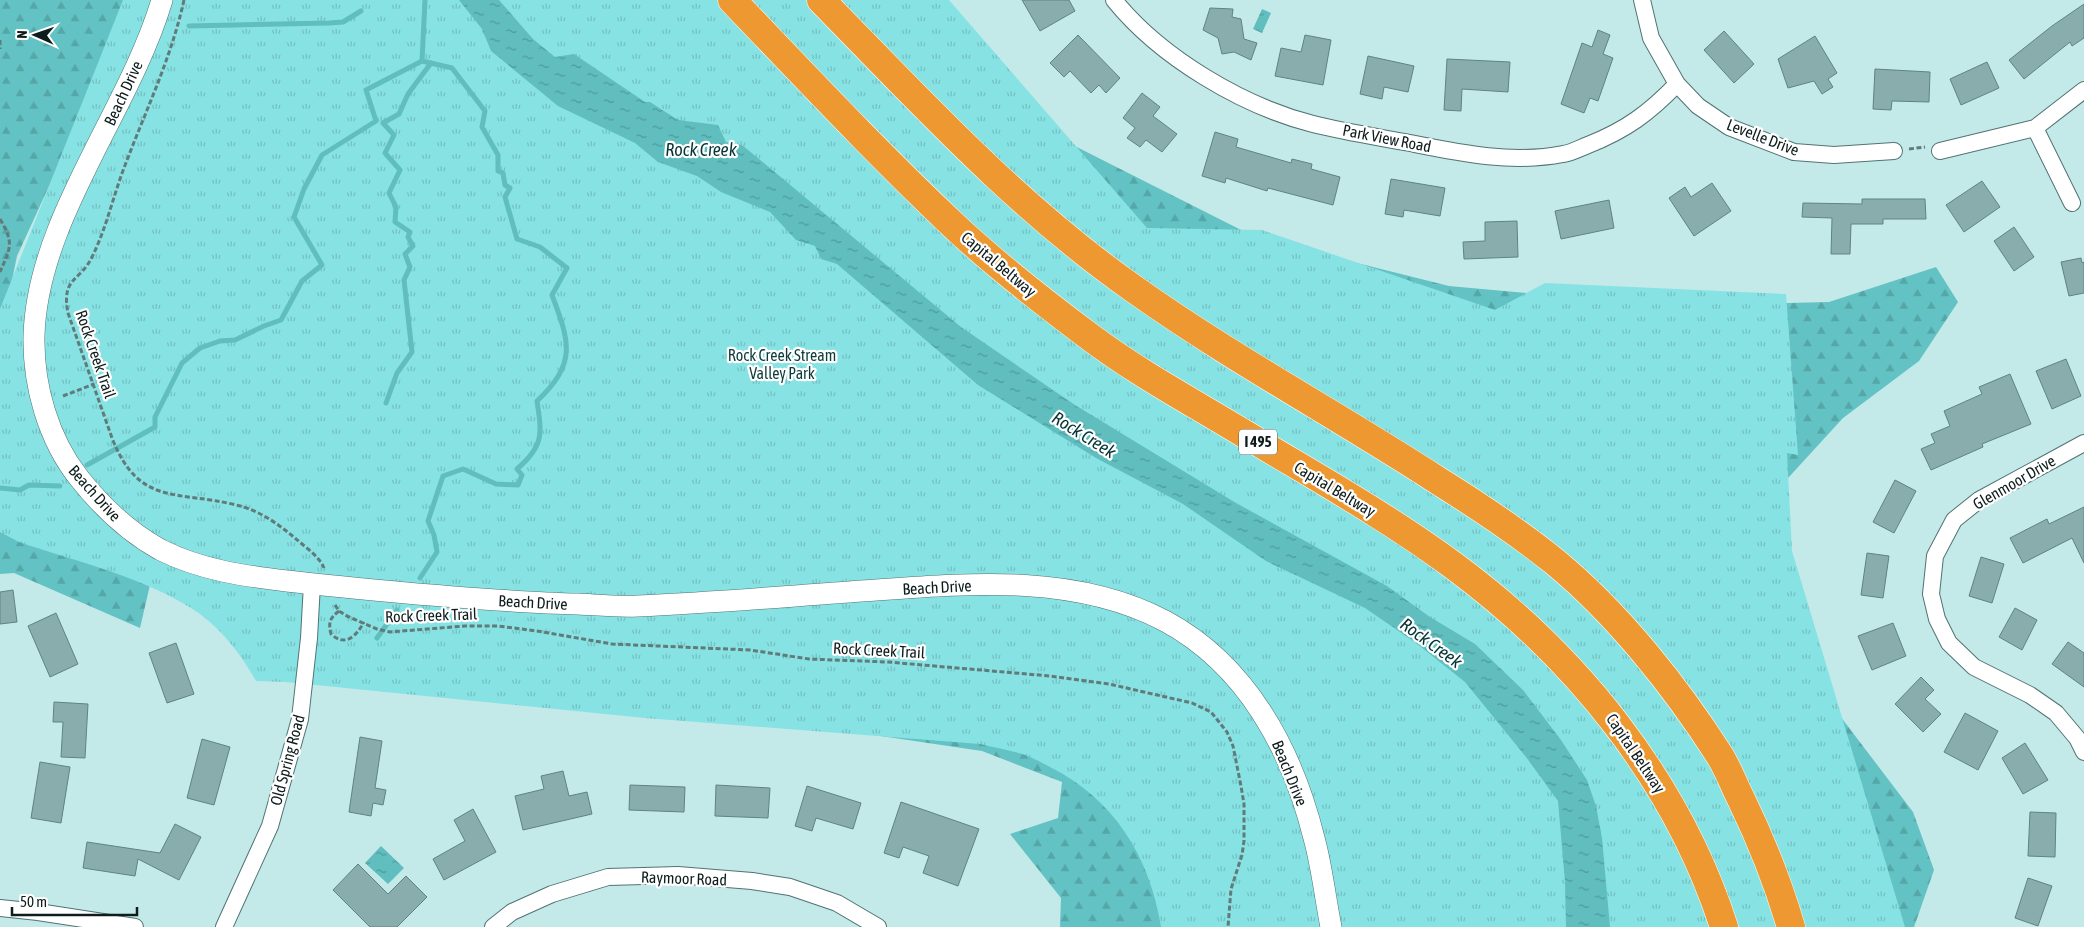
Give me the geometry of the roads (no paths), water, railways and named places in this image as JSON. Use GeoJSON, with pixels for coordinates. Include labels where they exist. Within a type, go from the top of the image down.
{"type":"FeatureCollection","features":[{"type":"Feature","properties":{"kind":"highway","name":"Capital Beltway"},"geometry":{"type":"LineString","coordinates":[[732,0],[878,152],[953,225],[1022,285],[1095,340],[1169,388],[1380,516],[1445,560],[1509,610],[1567,665],[1610,714],[1660,786],[1693,848],[1724,927]]}},
{"type":"Feature","properties":{"kind":"highway"},"geometry":{"type":"LineString","coordinates":[[821,0],[1002,182],[1070,243],[1135,290],[1203,335],[1492,515],[1556,563],[1570,576],[1618,622],[1666,679],[1722,758],[1754,826],[1782,895],[1791,927]]}},
{"type":"Feature","properties":{"kind":"street","name":"Beach Drive"},"geometry":{"type":"LineString","coordinates":[[162,0],[156,21],[71,201],[56,238],[44,272],[37,304],[34,335],[35,366],[40,394],[58,448],[73,470],[108,511],[132,532],[160,549],[184,560],[216,570],[319,577],[522,602],[631,606],[981,585],[1072,591],[1120,602],[1166,621],[1201,645],[1228,668],[1255,700],[1278,740],[1297,784],[1314,838],[1331,927]]}},
{"type":"Feature","properties":{"kind":"street","name":"Park View Road"},"geometry":{"type":"LineString","coordinates":[[1114,0],[1125,13],[1171,54],[1209,81],[1278,113],[1313,124],[1427,146],[1508,159],[1564,154],[1615,134],[1654,108],[1677,84]]}},
{"type":"Feature","properties":{"kind":"street","name":"Levelle Drive"},"geometry":{"type":"LineString","coordinates":[[1642,0],[1651,38],[1677,84],[1698,106],[1728,127],[1794,152],[1834,155],[1894,151]]}},
{"type":"Feature","properties":{"kind":"street"},"geometry":{"type":"LineString","coordinates":[[1940,151],[2035,128],[2084,90]]}},
{"type":"Feature","properties":{"kind":"street"},"geometry":{"type":"LineString","coordinates":[[2035,128],[2072,203]]}},
{"type":"Feature","properties":{"kind":"street","name":"Glenmoor Drive"},"geometry":{"type":"LineString","coordinates":[[2084,443],[1979,500],[1954,520],[1935,556],[1931,594],[1937,619],[1949,643],[1974,667],[2030,695],[2056,713],[2077,738],[2084,752]]}},
{"type":"Feature","properties":{"kind":"street","name":"Old Spring Road"},"geometry":{"type":"LineString","coordinates":[[224,927],[270,826],[300,718],[309,638],[319,577]]}},
{"type":"Feature","properties":{"kind":"street","name":"Raymoor Road"},"geometry":{"type":"LineString","coordinates":[[493,927],[512,912],[552,894],[608,877],[678,875],[752,880],[790,887],[837,904],[878,927]]}},
{"type":"Feature","properties":{"kind":"street"},"geometry":{"type":"LineString","coordinates":[[0,908],[135,927]]}},
{"type":"Feature","properties":{"kind":"water","name":"Rock Creek"},"geometry":{"type":"Polygon","coordinates":[[[459,0],[499,0],[533,39],[555,57],[574,54],[645,102],[650,102],[678,120],[718,125],[726,142],[742,145],[961,327],[1075,405],[1236,503],[1387,586],[1430,617],[1475,644],[1523,690],[1561,740],[1587,780],[1596,806],[1602,838],[1610,927],[1566,927],[1565,882],[1558,801],[1526,757],[1465,682],[1416,643],[1365,608],[1266,561],[1183,504],[1096,458],[978,385],[837,264],[821,259],[815,246],[796,240],[770,212],[721,192],[697,176],[658,162],[635,143],[558,106],[491,51],[482,29],[459,0]]]}},
{"type":"Feature","properties":{"kind":"water"},"geometry":{"type":"Polygon","coordinates":[[[1262,9],[1271,13],[1262,33],[1253,29],[1262,9]]]}},
{"type":"Feature","properties":{"kind":"water"},"geometry":{"type":"Polygon","coordinates":[[[381,846],[404,868],[388,884],[365,863],[381,846]]]}},
{"type":"Feature","properties":{"kind":"waterway"},"geometry":{"type":"LineString","coordinates":[[87,465],[155,427],[155,417],[182,363],[200,348],[220,341],[235,340],[281,320],[302,281],[322,265],[294,217],[304,189],[322,155],[376,121],[366,90],[422,61],[425,0]]}},
{"type":"Feature","properties":{"kind":"waterway"},"geometry":{"type":"LineString","coordinates":[[189,26],[343,22],[361,11]]}},
{"type":"Feature","properties":{"kind":"waterway"},"geometry":{"type":"LineString","coordinates":[[420,578],[437,552],[434,535],[428,521],[443,476],[463,469],[496,484],[518,485],[522,475],[517,469],[526,461],[537,446],[540,431],[537,401],[550,388],[559,375],[566,352],[563,326],[552,295],[567,268],[540,247],[517,239],[505,197],[510,188],[505,185],[503,173],[498,171],[498,155],[482,127],[485,111],[452,68],[422,61]]}},
{"type":"Feature","properties":{"kind":"waterway"},"geometry":{"type":"LineString","coordinates":[[386,403],[397,373],[412,352],[404,280],[410,267],[405,254],[413,246],[408,237],[410,232],[395,222],[396,207],[389,193],[400,170],[385,153],[394,135],[383,123],[399,114],[408,94],[431,63]]}},
{"type":"Feature","properties":{"kind":"waterway"},"geometry":{"type":"LineString","coordinates":[[0,488],[20,490],[29,485],[60,486]]}},
{"type":"Feature","properties":{"kind":"waterway"},"geometry":{"type":"LineString","coordinates":[[377,638],[397,610]]}},
{"type":"Feature","properties":{"kind":"park label","name":"Rock Creek Stream Valley Park"},"geometry":{"type":"Point","coordinates":[782,364]}}]}
